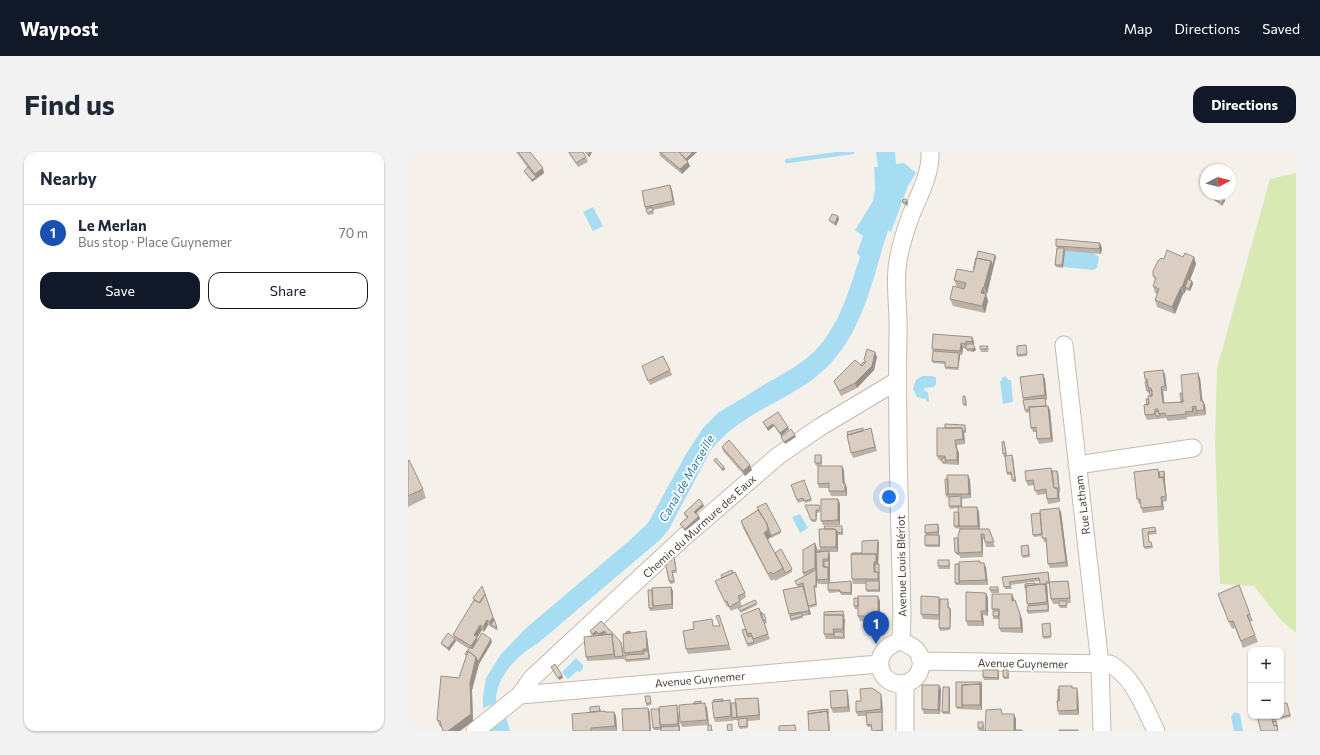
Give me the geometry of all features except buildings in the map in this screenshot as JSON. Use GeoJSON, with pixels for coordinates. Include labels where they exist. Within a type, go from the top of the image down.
{"type":"FeatureCollection","features":[{"type":"Feature","properties":{"kind":"street","name":"Avenue Louis Blériot"},"geometry":{"type":"LineString","coordinates":[[902,636],[897,381],[897,267],[907,227],[926,177],[930,152]]}},
{"type":"Feature","properties":{"kind":"street","name":"Rue Latham"},"geometry":{"type":"LineString","coordinates":[[1064,345],[1100,664],[1102,731]]}},
{"type":"Feature","properties":{"kind":"street","name":"Chemin du Murmure des Eaux"},"geometry":{"type":"LineString","coordinates":[[475,731],[520,695],[532,678],[683,538],[778,456],[820,427],[897,381]]}},
{"type":"Feature","properties":{"kind":"street"},"geometry":{"type":"LineString","coordinates":[[1077,465],[1193,448]]}},
{"type":"Feature","properties":{"kind":"street"},"geometry":{"type":"LineString","coordinates":[[902,636],[917,650],[921,661],[921,668],[914,679],[905,683],[896,684],[884,676],[879,664],[884,650],[902,636]]}},
{"type":"Feature","properties":{"kind":"street","name":"Avenue Guynemer"},"geometry":{"type":"LineString","coordinates":[[921,661],[1110,664],[1120,670],[1135,689],[1156,731]]}},
{"type":"Feature","properties":{"kind":"street","name":"Avenue Guynemer"},"geometry":{"type":"LineString","coordinates":[[520,695],[879,664]]}},
{"type":"Feature","properties":{"kind":"street"},"geometry":{"type":"LineString","coordinates":[[905,683],[905,731]]}},
{"type":"Feature","properties":{"kind":"green space"},"geometry":{"type":"Polygon","coordinates":[[[1296,173],[1296,633],[1280,619],[1254,586],[1220,584],[1215,441],[1217,368],[1270,179],[1296,173]]]}},
{"type":"Feature","properties":{"kind":"water","name":"Canal de Marseille"},"geometry":{"type":"Polygon","coordinates":[[[876,152],[895,152],[896,164],[904,163],[916,173],[908,186],[891,232],[888,230],[869,294],[861,314],[852,333],[840,352],[826,368],[808,383],[756,413],[732,429],[721,439],[711,450],[669,529],[661,539],[537,644],[522,654],[503,676],[499,685],[496,703],[483,708],[486,678],[501,654],[525,629],[648,523],[686,454],[703,428],[719,412],[800,363],[815,351],[827,336],[838,318],[860,257],[857,253],[863,236],[855,230],[873,201],[875,189],[874,167],[878,167],[876,152]]]}},
{"type":"Feature","properties":{"kind":"water"},"geometry":{"type":"Polygon","coordinates":[[[593,207],[603,226],[593,231],[583,212],[593,207]]]}},
{"type":"Feature","properties":{"kind":"water"},"geometry":{"type":"Polygon","coordinates":[[[1065,251],[1093,253],[1099,257],[1097,268],[1093,270],[1063,267],[1065,251]]]}},
{"type":"Feature","properties":{"kind":"water"},"geometry":{"type":"Polygon","coordinates":[[[922,376],[936,377],[936,384],[934,387],[925,388],[924,390],[928,392],[929,402],[927,402],[926,399],[917,397],[913,389],[916,380],[922,376]]]}},
{"type":"Feature","properties":{"kind":"water"},"geometry":{"type":"Polygon","coordinates":[[[1005,376],[1011,380],[1013,402],[1003,404],[1000,381],[1002,381],[1001,379],[1005,376]]]}},
{"type":"Feature","properties":{"kind":"water"},"geometry":{"type":"Polygon","coordinates":[[[800,514],[808,528],[800,533],[792,517],[800,514]]]}},
{"type":"Feature","properties":{"kind":"water"},"geometry":{"type":"Polygon","coordinates":[[[576,658],[583,665],[583,668],[580,672],[577,671],[568,679],[562,672],[576,658]]]}},
{"type":"Feature","properties":{"kind":"water"},"geometry":{"type":"Polygon","coordinates":[[[1234,712],[1240,714],[1243,731],[1234,731],[1231,717],[1234,712]]]}},
{"type":"Feature","properties":{"kind":"water"},"geometry":{"type":"Polygon","coordinates":[[[506,717],[510,731],[489,731],[506,717]]]}},
{"type":"Feature","properties":{"kind":"waterway"},"geometry":{"type":"LineString","coordinates":[[787,161],[852,152]]}},
{"type":"Feature","properties":{"kind":"place","name":"Le Merlan"},"geometry":{"type":"Point","coordinates":[876,644]}}]}
